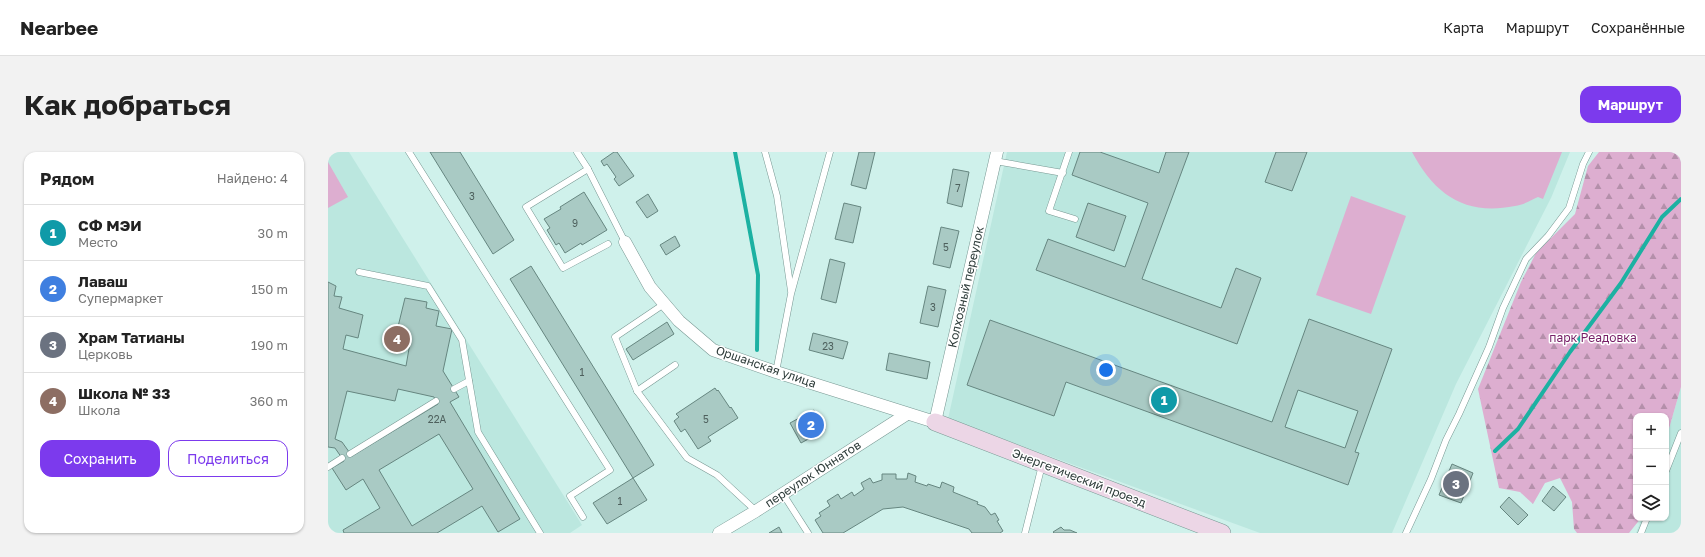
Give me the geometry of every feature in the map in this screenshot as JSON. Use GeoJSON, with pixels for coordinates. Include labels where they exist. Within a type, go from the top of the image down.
{"type":"FeatureCollection","features":[{"type":"Feature","properties":{"kind":"street","name":"Колхозный переулок"},"geometry":{"type":"LineString","coordinates":[[935,422],[996,157]]}},
{"type":"Feature","properties":{"kind":"street","name":"Оршанская улица"},"geometry":{"type":"LineString","coordinates":[[625,242],[650,287],[679,321],[713,350],[776,372],[935,422]]}},
{"type":"Feature","properties":{"kind":"street","name":"переулок Юннатов"},"geometry":{"type":"LineString","coordinates":[[719,533],[783,494],[907,414]]}},
{"type":"Feature","properties":{"kind":"street","name":"Энергетический проезд"},"geometry":{"type":"LineString","coordinates":[[935,422],[1210,531]]}},
{"type":"Feature","properties":{"kind":"lane"},"geometry":{"type":"LineString","coordinates":[[410,152],[610,470],[570,496],[583,517]]}},
{"type":"Feature","properties":{"kind":"lane","name":"Оршанская улица"},"geometry":{"type":"LineString","coordinates":[[577,152],[588,169],[625,242]]}},
{"type":"Feature","properties":{"kind":"lane"},"geometry":{"type":"LineString","coordinates":[[765,152],[777,196],[792,294]]}},
{"type":"Feature","properties":{"kind":"lane"},"geometry":{"type":"LineString","coordinates":[[776,372],[792,294],[830,152]]}},
{"type":"Feature","properties":{"kind":"lane"},"geometry":{"type":"LineString","coordinates":[[1069,152],[1049,211],[1075,219]]}},
{"type":"Feature","properties":{"kind":"lane"},"geometry":{"type":"LineString","coordinates":[[1406,533],[1431,479],[1446,440],[1460,414],[1489,347],[1503,308],[1526,259],[1548,236],[1569,208],[1583,164],[1589,152]]}},
{"type":"Feature","properties":{"kind":"lane"},"geometry":{"type":"LineString","coordinates":[[996,157],[1063,173]]}},
{"type":"Feature","properties":{"kind":"lane"},"geometry":{"type":"LineString","coordinates":[[588,169],[526,207],[563,268],[608,244]]}},
{"type":"Feature","properties":{"kind":"lane"},"geometry":{"type":"LineString","coordinates":[[359,272],[428,286],[462,340],[478,432],[540,533]]}},
{"type":"Feature","properties":{"kind":"lane"},"geometry":{"type":"LineString","coordinates":[[664,304],[615,337],[637,391],[687,458],[717,475],[756,511]]}},
{"type":"Feature","properties":{"kind":"lane"},"geometry":{"type":"LineString","coordinates":[[637,391],[675,365]]}},
{"type":"Feature","properties":{"kind":"lane"},"geometry":{"type":"LineString","coordinates":[[454,390],[469,381]]}},
{"type":"Feature","properties":{"kind":"lane"},"geometry":{"type":"LineString","coordinates":[[350,454],[436,401]]}},
{"type":"Feature","properties":{"kind":"lane"},"geometry":{"type":"LineString","coordinates":[[1669,463],[1681,433]]}},
{"type":"Feature","properties":{"kind":"lane"},"geometry":{"type":"LineString","coordinates":[[328,467],[342,458]]}},
{"type":"Feature","properties":{"kind":"lane"},"geometry":{"type":"LineString","coordinates":[[1026,533],[1042,464]]}},
{"type":"Feature","properties":{"kind":"lane"},"geometry":{"type":"LineString","coordinates":[[783,494],[808,533]]}},
{"type":"Feature","properties":{"kind":"lane"},"geometry":{"type":"LineString","coordinates":[[1641,533],[1646,521]]}},
{"type":"Feature","properties":{"kind":"shaded area"},"geometry":{"type":"Polygon","coordinates":[[[328,152],[349,152],[582,525],[570,533],[328,533],[328,152]]]}},
{"type":"Feature","properties":{"kind":"shaded area"},"geometry":{"type":"Polygon","coordinates":[[[1007,152],[1570,152],[1551,198],[1456,384],[1392,533],[1260,533],[948,419],[1007,152]]]}},
{"type":"Feature","properties":{"kind":"shaded area"},"geometry":{"type":"Polygon","coordinates":[[[1681,387],[1681,533],[1636,533],[1641,521],[1669,521],[1669,429],[1681,387]]]}},
{"type":"Feature","properties":{"kind":"green space"},"geometry":{"type":"Polygon","coordinates":[[[1412,152],[1562,152],[1543,199],[1538,197],[1524,204],[1497,208],[1481,208],[1467,205],[1453,199],[1442,191],[1421,167],[1412,152]]]}},
{"type":"Feature","properties":{"kind":"green space","name":"парк Реадовка"},"geometry":{"type":"Polygon","coordinates":[[[1599,152],[1681,152],[1681,387],[1669,429],[1669,413],[1633,413],[1633,521],[1639,521],[1629,533],[1577,533],[1574,529],[1572,502],[1560,478],[1545,483],[1533,504],[1520,492],[1499,488],[1478,389],[1521,282],[1536,253],[1575,214],[1588,166],[1599,152]]]}},
{"type":"Feature","properties":{"kind":"green space"},"geometry":{"type":"Polygon","coordinates":[[[328,162],[348,197],[328,208],[328,162]]]}},
{"type":"Feature","properties":{"kind":"green space"},"geometry":{"type":"Polygon","coordinates":[[[1351,196],[1406,216],[1371,314],[1316,295],[1351,196]]]}},
{"type":"Feature","properties":{"kind":"building"},"geometry":{"type":"Polygon","coordinates":[[[430,152],[460,152],[514,240],[493,254],[430,152]]]}},
{"type":"Feature","properties":{"kind":"building"},"geometry":{"type":"Polygon","coordinates":[[[614,152],[617,152],[634,176],[619,186],[614,179],[616,177],[607,164],[604,166],[601,161],[614,152]]]}},
{"type":"Feature","properties":{"kind":"building"},"geometry":{"type":"Polygon","coordinates":[[[859,152],[875,152],[866,189],[851,185],[859,152]]]}},
{"type":"Feature","properties":{"kind":"building"},"geometry":{"type":"Polygon","coordinates":[[[1080,152],[1100,152],[1159,173],[1166,152],[1189,152],[1142,279],[1221,308],[1236,268],[1261,278],[1237,344],[1036,270],[1048,239],[1125,267],[1148,203],[1072,175],[1080,152]]]}},
{"type":"Feature","properties":{"kind":"building"},"geometry":{"type":"Polygon","coordinates":[[[1276,152],[1307,152],[1292,191],[1265,182],[1276,152]]]}},
{"type":"Feature","properties":{"kind":"building"},"geometry":{"type":"Polygon","coordinates":[[[953,169],[969,172],[962,207],[947,203],[953,169]]]}},
{"type":"Feature","properties":{"kind":"building"},"geometry":{"type":"Polygon","coordinates":[[[584,192],[607,230],[565,253],[559,243],[556,245],[547,230],[550,228],[544,219],[561,209],[560,207],[584,192]]]}},
{"type":"Feature","properties":{"kind":"building"},"geometry":{"type":"Polygon","coordinates":[[[648,194],[658,211],[647,218],[636,202],[648,194]]]}},
{"type":"Feature","properties":{"kind":"building"},"geometry":{"type":"Polygon","coordinates":[[[844,203],[861,207],[853,243],[835,239],[844,203]]]}},
{"type":"Feature","properties":{"kind":"building"},"geometry":{"type":"Polygon","coordinates":[[[1088,203],[1126,216],[1114,251],[1076,237],[1088,203]]]}},
{"type":"Feature","properties":{"kind":"building"},"geometry":{"type":"Polygon","coordinates":[[[941,227],[959,231],[950,268],[933,264],[941,227]]]}},
{"type":"Feature","properties":{"kind":"building"},"geometry":{"type":"Polygon","coordinates":[[[675,236],[680,246],[666,255],[660,245],[675,236]]]}},
{"type":"Feature","properties":{"kind":"building"},"geometry":{"type":"Polygon","coordinates":[[[830,259],[845,263],[836,303],[821,299],[830,259]]]}},
{"type":"Feature","properties":{"kind":"building"},"geometry":{"type":"Polygon","coordinates":[[[531,266],[654,465],[633,478],[510,279],[531,266]]]}},
{"type":"Feature","properties":{"kind":"building"},"geometry":{"type":"Polygon","coordinates":[[[328,282],[336,286],[334,296],[342,297],[339,308],[363,315],[358,338],[346,335],[343,349],[406,366],[410,343],[395,339],[405,298],[427,302],[426,308],[439,311],[436,326],[452,329],[443,371],[459,397],[450,402],[520,519],[498,532],[482,506],[437,533],[344,533],[343,530],[380,508],[363,479],[346,490],[332,468],[344,461],[335,448],[328,447],[328,282]],[[398,389],[395,401],[347,391],[335,439],[342,442],[352,456],[438,404],[434,397],[398,389]],[[439,434],[379,470],[412,526],[473,489],[439,434]]]}},
{"type":"Feature","properties":{"kind":"building"},"geometry":{"type":"Polygon","coordinates":[[[928,286],[946,290],[938,327],[920,323],[928,286]]]}},
{"type":"Feature","properties":{"kind":"building"},"geometry":{"type":"Polygon","coordinates":[[[1309,319],[1392,349],[1355,452],[1359,453],[1348,485],[1066,382],[1054,416],[967,385],[990,320],[1272,422],[1309,319]],[[1298,390],[1285,427],[1345,448],[1358,411],[1298,390]]]}},
{"type":"Feature","properties":{"kind":"building"},"geometry":{"type":"Polygon","coordinates":[[[667,322],[674,334],[633,360],[626,349],[667,322]]]}},
{"type":"Feature","properties":{"kind":"building"},"geometry":{"type":"Polygon","coordinates":[[[813,333],[848,342],[843,359],[809,350],[813,333]]]}},
{"type":"Feature","properties":{"kind":"building"},"geometry":{"type":"Polygon","coordinates":[[[889,353],[930,362],[927,379],[886,370],[889,353]]]}},
{"type":"Feature","properties":{"kind":"building"},"geometry":{"type":"Polygon","coordinates":[[[715,388],[738,418],[708,437],[711,441],[698,449],[685,429],[681,432],[674,421],[679,417],[676,414],[715,388]]]}},
{"type":"Feature","properties":{"kind":"building"},"geometry":{"type":"Polygon","coordinates":[[[814,410],[825,430],[801,443],[790,423],[814,410]]]}},
{"type":"Feature","properties":{"kind":"building"},"geometry":{"type":"Polygon","coordinates":[[[1452,464],[1473,473],[1461,503],[1439,495],[1452,464]]]}},
{"type":"Feature","properties":{"kind":"building"},"geometry":{"type":"Polygon","coordinates":[[[908,473],[916,476],[915,482],[927,486],[928,484],[940,488],[942,482],[954,487],[953,492],[978,502],[977,504],[985,507],[991,515],[995,513],[999,520],[997,521],[1003,531],[1000,533],[972,533],[969,529],[903,507],[883,509],[843,533],[823,533],[815,520],[821,516],[819,513],[830,506],[827,501],[838,494],[841,499],[852,492],[854,496],[864,489],[861,483],[870,478],[873,483],[882,480],[882,474],[896,474],[896,479],[907,479],[908,473]]]}},
{"type":"Feature","properties":{"kind":"building"},"geometry":{"type":"Polygon","coordinates":[[[633,478],[647,500],[607,524],[593,503],[633,478]]]}},
{"type":"Feature","properties":{"kind":"building"},"geometry":{"type":"Polygon","coordinates":[[[1553,486],[1566,497],[1554,511],[1542,501],[1553,486]]]}},
{"type":"Feature","properties":{"kind":"building"},"geometry":{"type":"Polygon","coordinates":[[[1509,497],[1528,515],[1518,525],[1500,507],[1509,497]]]}},
{"type":"Feature","properties":{"kind":"building"},"geometry":{"type":"Polygon","coordinates":[[[779,527],[782,533],[769,533],[779,527]]]}},
{"type":"Feature","properties":{"kind":"building"},"geometry":{"type":"Polygon","coordinates":[[[1061,527],[1064,530],[1070,530],[1077,533],[1053,532],[1061,527]]]}},
{"type":"Feature","properties":{"kind":"waterway"},"geometry":{"type":"LineString","coordinates":[[735,152],[758,275],[757,350]]}},
{"type":"Feature","properties":{"kind":"waterway"},"geometry":{"type":"LineString","coordinates":[[1495,451],[1518,429],[1570,352],[1621,283],[1662,217],[1681,199]]}},
{"type":"Feature","properties":{"kind":"place","name":"Школа № 33"},"geometry":{"type":"Point","coordinates":[397,339]}},
{"type":"Feature","properties":{"kind":"place","name":"СФ МЭИ"},"geometry":{"type":"Point","coordinates":[1164,400]}},
{"type":"Feature","properties":{"kind":"place","name":"Лаваш"},"geometry":{"type":"Point","coordinates":[811,425]}},
{"type":"Feature","properties":{"kind":"place","name":"Храм Татианы"},"geometry":{"type":"Point","coordinates":[1456,484]}}]}
